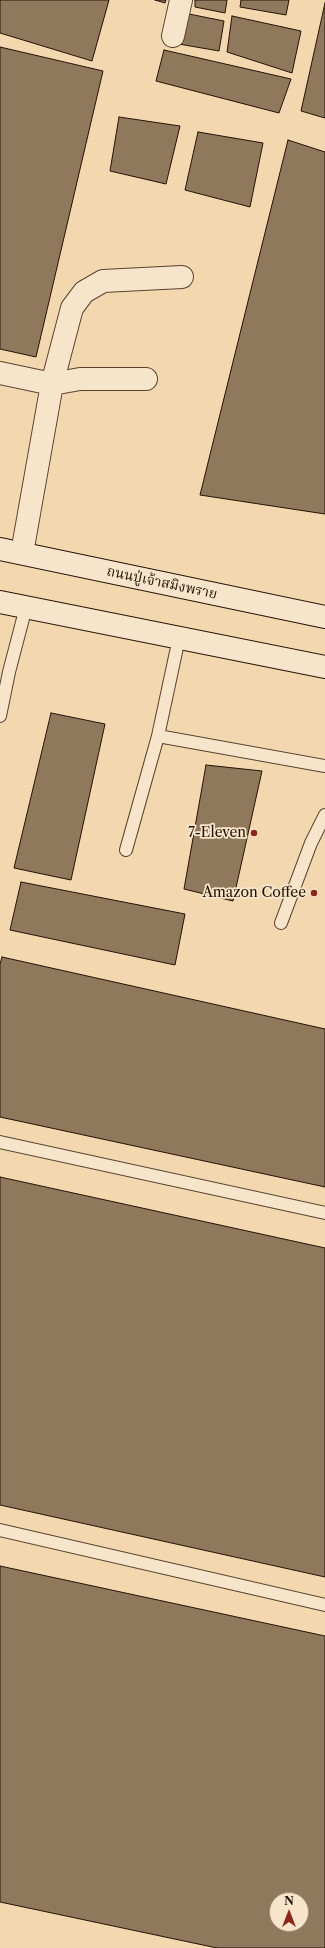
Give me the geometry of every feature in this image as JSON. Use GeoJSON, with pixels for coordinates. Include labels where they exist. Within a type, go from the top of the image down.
{"type":"FeatureCollection","features":[{"type":"Feature","properties":{"kind":"main road"},"geometry":{"type":"LineString","coordinates":[[173,36],[181,0]]}},
{"type":"Feature","properties":{"kind":"main road"},"geometry":{"type":"LineString","coordinates":[[22,553],[52,384],[72,308],[84,292],[103,281],[182,277]]}},
{"type":"Feature","properties":{"kind":"main road"},"geometry":{"type":"LineString","coordinates":[[0,373],[52,384],[80,379],[146,379]]}},
{"type":"Feature","properties":{"kind":"main road","name":"ถนนปู่เจ้าสมิงพราย"},"geometry":{"type":"LineString","coordinates":[[0,549],[325,617]]}},
{"type":"Feature","properties":{"kind":"main road"},"geometry":{"type":"LineString","coordinates":[[0,602],[325,667]]}},
{"type":"Feature","properties":{"kind":"lane"},"geometry":{"type":"LineString","coordinates":[[0,716],[9,672],[26,607]]}},
{"type":"Feature","properties":{"kind":"lane"},"geometry":{"type":"LineString","coordinates":[[126,850],[158,736],[179,638]]}},
{"type":"Feature","properties":{"kind":"lane"},"geometry":{"type":"LineString","coordinates":[[158,736],[325,766]]}},
{"type":"Feature","properties":{"kind":"lane"},"geometry":{"type":"LineString","coordinates":[[281,922],[311,843],[325,815]]}},
{"type":"Feature","properties":{"kind":"lane"},"geometry":{"type":"LineString","coordinates":[[0,1142],[325,1213]]}},
{"type":"Feature","properties":{"kind":"lane"},"geometry":{"type":"LineString","coordinates":[[0,1530],[325,1605]]}},
{"type":"Feature","properties":{"kind":"building"},"geometry":{"type":"Polygon","coordinates":[[[0,0],[109,0],[92,61],[0,33],[0,0]]]}},
{"type":"Feature","properties":{"kind":"building"},"geometry":{"type":"Polygon","coordinates":[[[155,0],[166,0],[165,3],[155,0]]]}},
{"type":"Feature","properties":{"kind":"building"},"geometry":{"type":"Polygon","coordinates":[[[195,0],[227,0],[225,13],[195,7],[195,0]]]}},
{"type":"Feature","properties":{"kind":"building"},"geometry":{"type":"Polygon","coordinates":[[[241,0],[289,0],[286,15],[240,7],[241,0]]]}},
{"type":"Feature","properties":{"kind":"building"},"geometry":{"type":"Polygon","coordinates":[[[325,3],[325,118],[301,111],[325,3]]]}},
{"type":"Feature","properties":{"kind":"building"},"geometry":{"type":"Polygon","coordinates":[[[179,12],[224,21],[219,51],[173,43],[179,12]]]}},
{"type":"Feature","properties":{"kind":"building"},"geometry":{"type":"Polygon","coordinates":[[[232,16],[301,31],[292,73],[227,52],[232,16]]]}},
{"type":"Feature","properties":{"kind":"building"},"geometry":{"type":"Polygon","coordinates":[[[0,47],[103,71],[36,357],[0,349],[0,47]]]}},
{"type":"Feature","properties":{"kind":"building"},"geometry":{"type":"Polygon","coordinates":[[[164,50],[291,79],[279,113],[156,81],[164,50]]]}},
{"type":"Feature","properties":{"kind":"building"},"geometry":{"type":"Polygon","coordinates":[[[119,117],[180,126],[166,184],[110,171],[119,117]]]}},
{"type":"Feature","properties":{"kind":"building"},"geometry":{"type":"Polygon","coordinates":[[[198,132],[263,143],[250,207],[185,190],[198,132]]]}},
{"type":"Feature","properties":{"kind":"building"},"geometry":{"type":"Polygon","coordinates":[[[288,140],[325,152],[325,514],[200,495],[288,140]]]}},
{"type":"Feature","properties":{"kind":"building"},"geometry":{"type":"Polygon","coordinates":[[[51,713],[105,724],[71,880],[14,868],[51,713]]]}},
{"type":"Feature","properties":{"kind":"building"},"geometry":{"type":"Polygon","coordinates":[[[206,765],[262,771],[233,901],[184,889],[206,765]]]}},
{"type":"Feature","properties":{"kind":"building"},"geometry":{"type":"Polygon","coordinates":[[[21,882],[185,914],[175,965],[10,930],[21,882]]]}},
{"type":"Feature","properties":{"kind":"building"},"geometry":{"type":"Polygon","coordinates":[[[2,957],[325,1029],[325,1187],[0,1117],[0,964],[2,957]]]}},
{"type":"Feature","properties":{"kind":"building"},"geometry":{"type":"Polygon","coordinates":[[[0,1177],[325,1248],[325,1577],[0,1505],[0,1177]]]}},
{"type":"Feature","properties":{"kind":"building"},"geometry":{"type":"Polygon","coordinates":[[[0,1566],[325,1636],[325,1948],[217,1948],[0,1902],[0,1566]]]}},
{"type":"Feature","properties":{"kind":"place","name":"7-Eleven"},"geometry":{"type":"Point","coordinates":[254,833]}},
{"type":"Feature","properties":{"kind":"place","name":"Amazon Coffee"},"geometry":{"type":"Point","coordinates":[314,893]}}]}
